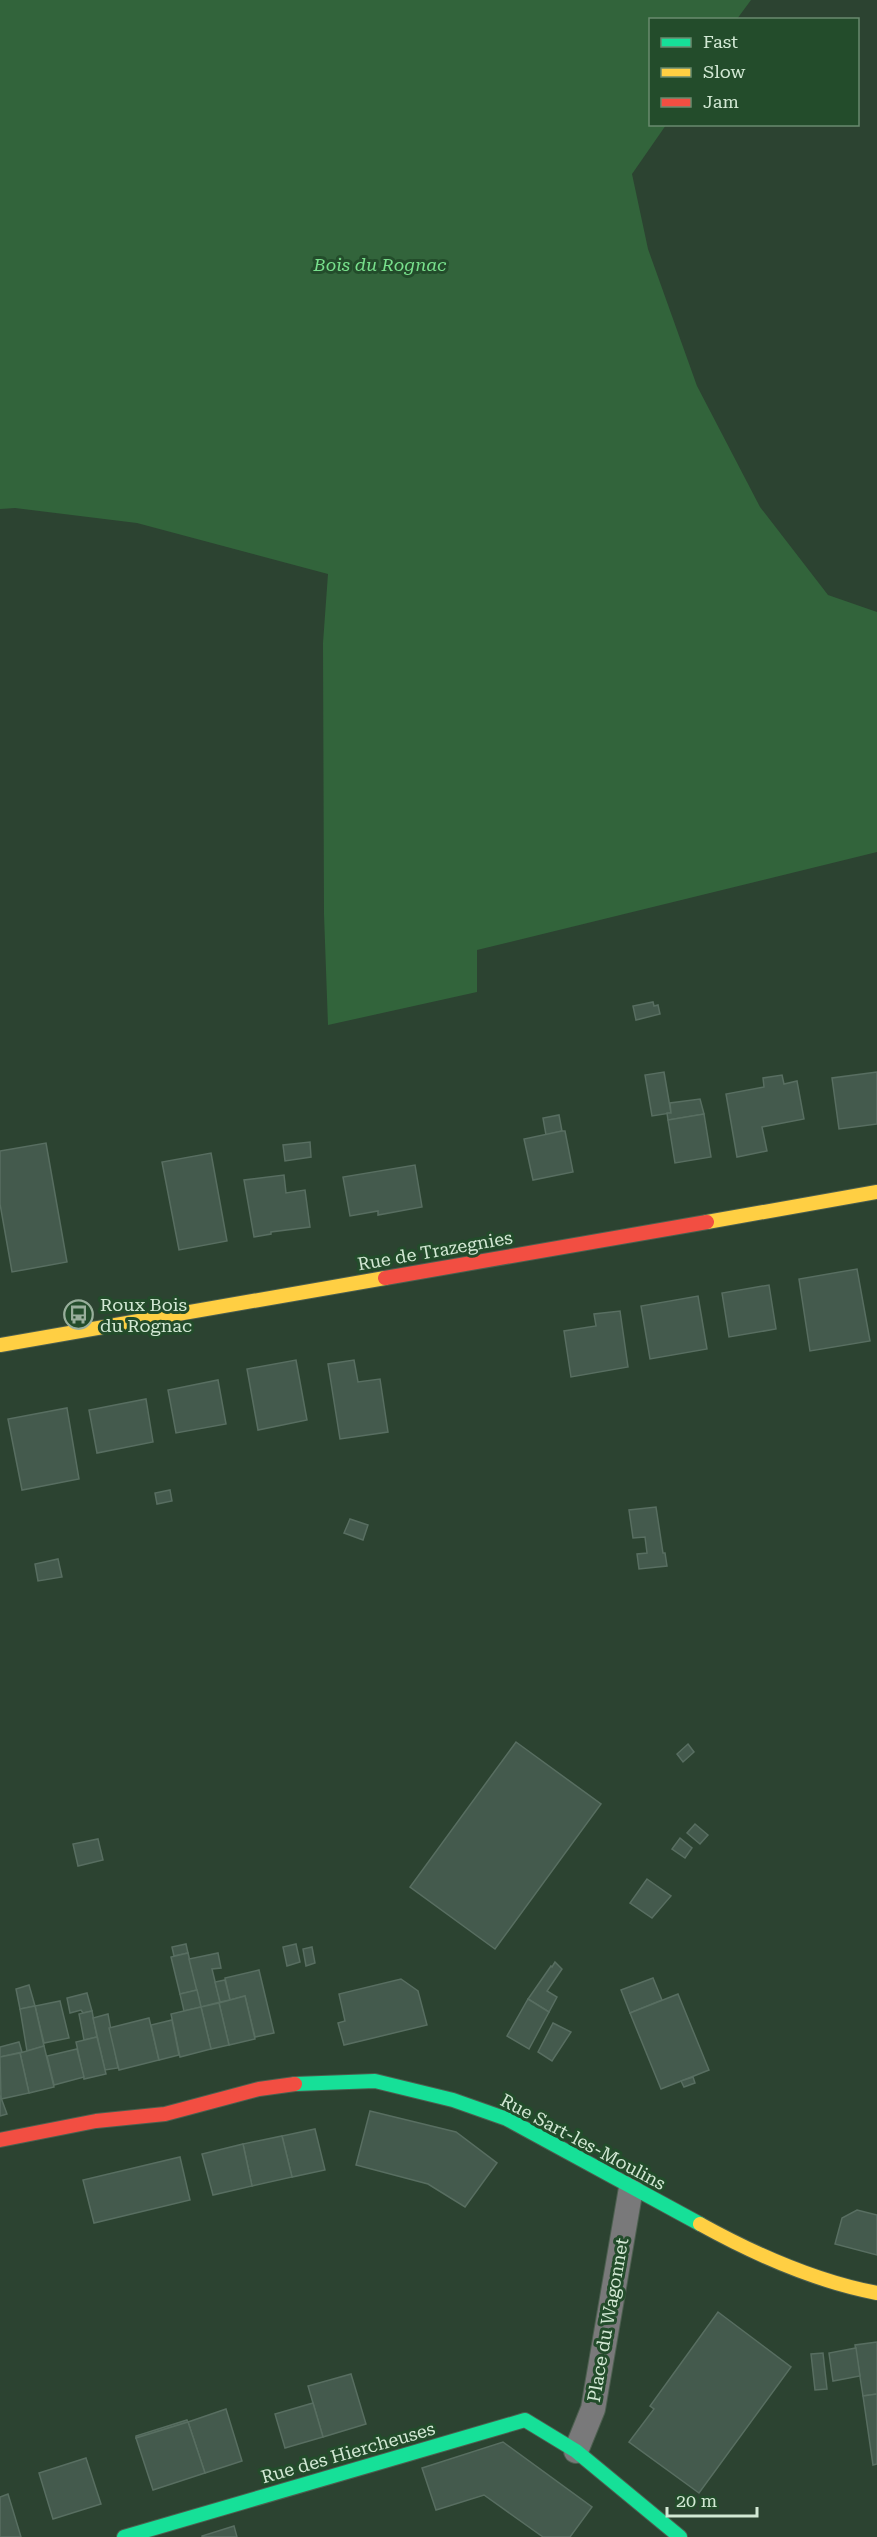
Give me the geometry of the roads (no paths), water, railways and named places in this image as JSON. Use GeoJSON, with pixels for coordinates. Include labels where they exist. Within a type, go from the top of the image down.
{"type":"FeatureCollection","features":[{"type":"Feature","properties":{"kind":"street","name":"Rue de Trazegnies"},"geometry":{"type":"LineString","coordinates":[[0,1345],[877,1192]]}},
{"type":"Feature","properties":{"kind":"street","name":"Rue Sart-les-Moulins"},"geometry":{"type":"LineString","coordinates":[[0,2140],[96,2121],[165,2114],[259,2089],[330,2080],[375,2081],[453,2100],[507,2119],[744,2248],[785,2266],[850,2288],[877,2293]]}},
{"type":"Feature","properties":{"kind":"street","name":"Place du Wagonnet"},"geometry":{"type":"LineString","coordinates":[[576,2451],[592,2409],[631,2188]]}},
{"type":"Feature","properties":{"kind":"street","name":"Rue des Hiercheuses"},"geometry":{"type":"LineString","coordinates":[[123,2537],[525,2420],[576,2451],[680,2537]]}},
{"type":"Feature","properties":{"kind":"place","name":"Roux Bois du Rognac"},"geometry":{"type":"Point","coordinates":[79,1315]}},
{"type":"Feature","properties":{"kind":"park label","name":"Bois du Rognac"},"geometry":{"type":"Point","coordinates":[380,265]}}]}
